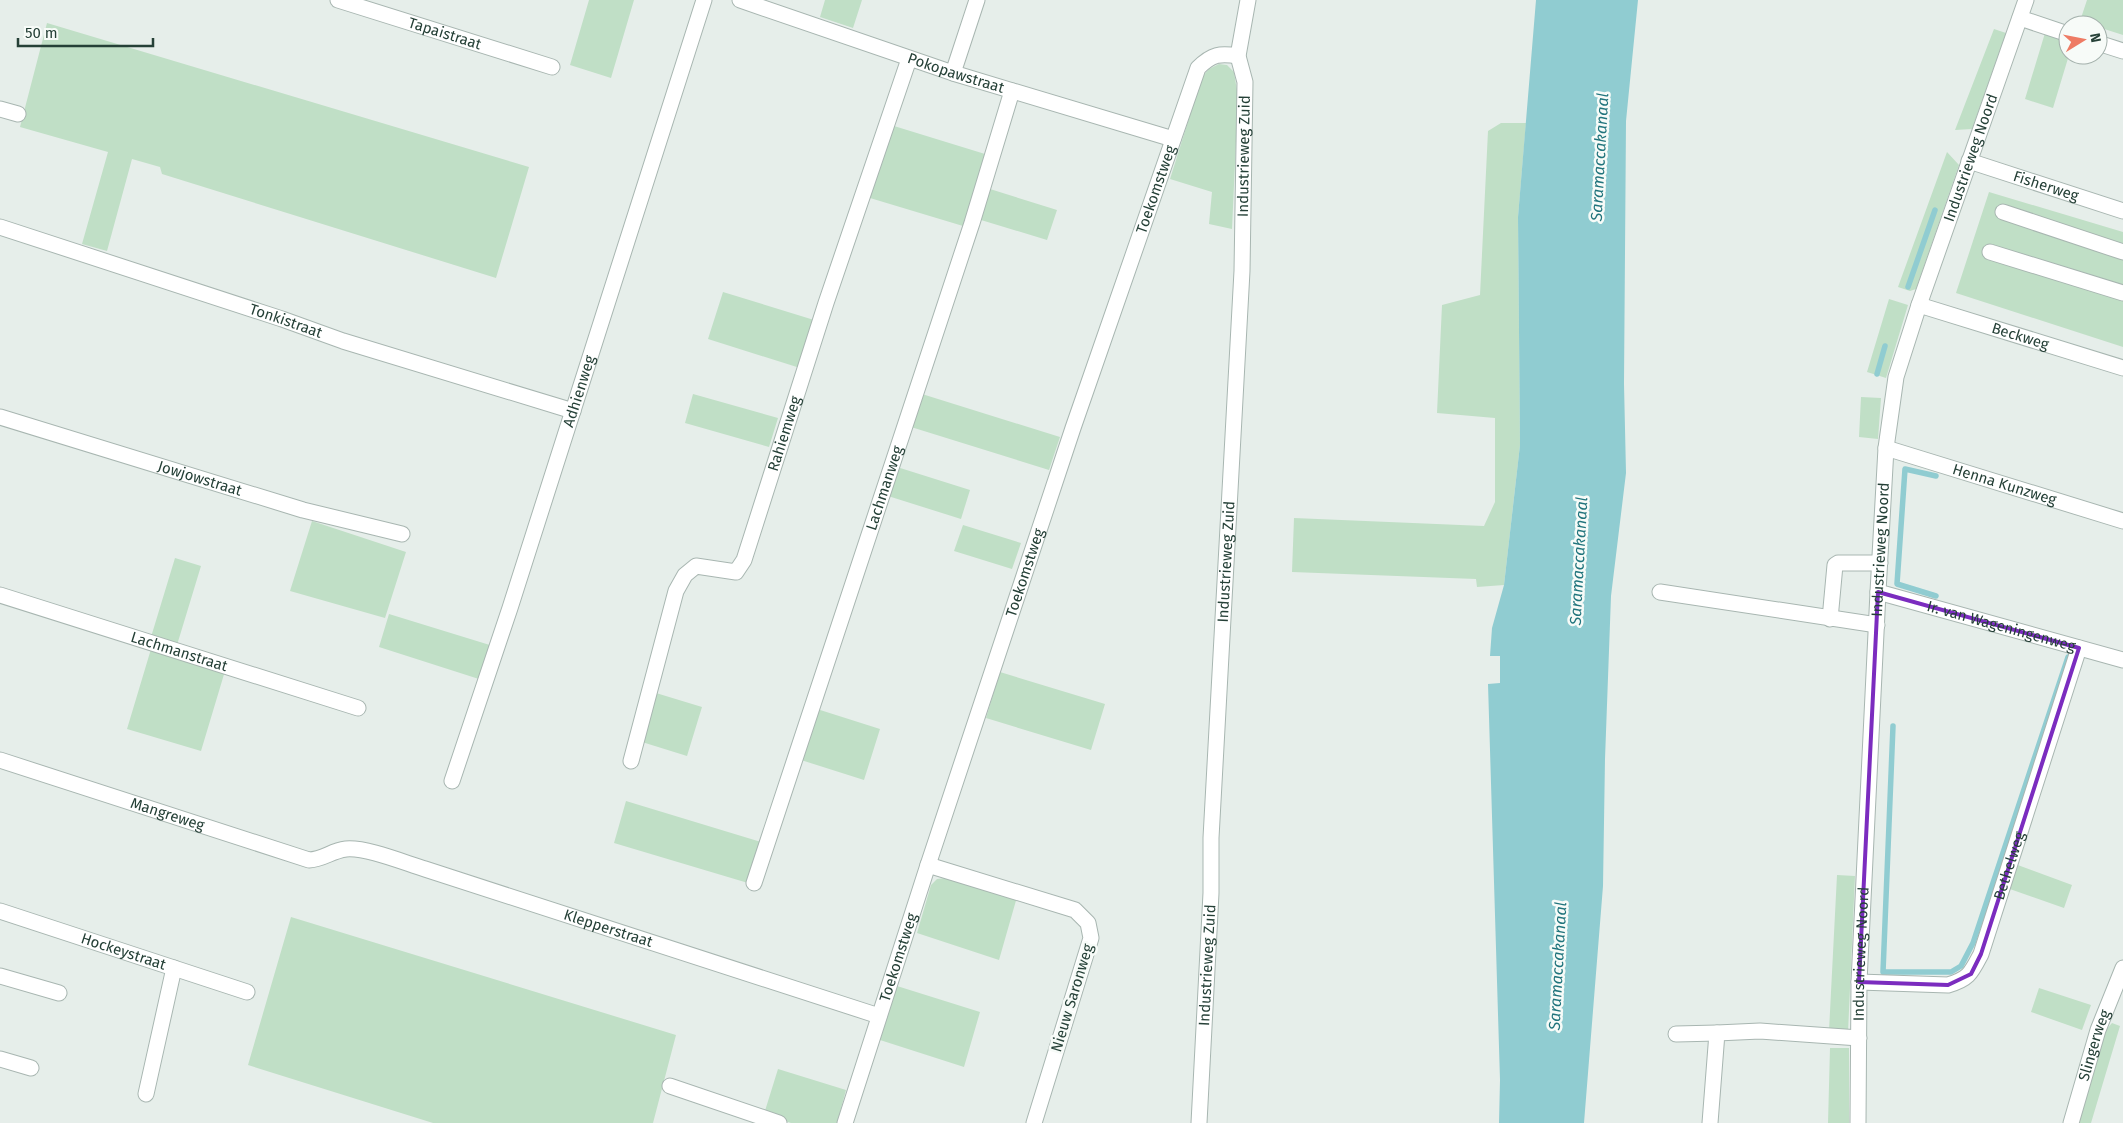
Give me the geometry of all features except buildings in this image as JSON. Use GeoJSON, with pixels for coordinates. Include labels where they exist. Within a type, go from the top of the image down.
{"type":"FeatureCollection","features":[{"type":"Feature","properties":{"kind":"street","name":"Tapaistraat"},"geometry":{"type":"LineString","coordinates":[[338,0],[552,67]]}},
{"type":"Feature","properties":{"kind":"street","name":"Adhienweg"},"geometry":{"type":"LineString","coordinates":[[452,781],[510,608],[704,0]]}},
{"type":"Feature","properties":{"kind":"street","name":"Pokopawstraat"},"geometry":{"type":"LineString","coordinates":[[740,0],[953,73],[1173,139]]}},
{"type":"Feature","properties":{"kind":"street"},"geometry":{"type":"LineString","coordinates":[[953,73],[977,0]]}},
{"type":"Feature","properties":{"kind":"street","name":"Industrieweg Zuid"},"geometry":{"type":"LineString","coordinates":[[1199,1123],[1211,893],[1211,838],[1242,271],[1245,82],[1238,56],[1248,0]]}},
{"type":"Feature","properties":{"kind":"street","name":"Industrieweg Noord"},"geometry":{"type":"LineString","coordinates":[[1858,1123],[1859,982],[1878,592],[1886,448],[1896,377],[1919,305],[2026,0]]}},
{"type":"Feature","properties":{"kind":"street"},"geometry":{"type":"LineString","coordinates":[[2020,18],[2058,31]]}},
{"type":"Feature","properties":{"kind":"street"},"geometry":{"type":"LineString","coordinates":[[2108,46],[2123,51]]}},
{"type":"Feature","properties":{"kind":"street","name":"Toekomstweg"},"geometry":{"type":"LineString","coordinates":[[845,1123],[928,864],[1070,437],[1198,68],[1221,53],[1238,56]]}},
{"type":"Feature","properties":{"kind":"street","name":"Rahiemweg"},"geometry":{"type":"LineString","coordinates":[[631,761],[676,591],[685,575],[696,566],[736,572],[744,560],[826,304],[909,58]]}},
{"type":"Feature","properties":{"kind":"street","name":"Lachmanweg"},"geometry":{"type":"LineString","coordinates":[[754,883],[972,223],[1012,90]]}},
{"type":"Feature","properties":{"kind":"street"},"geometry":{"type":"LineString","coordinates":[[0,109],[18,114]]}},
{"type":"Feature","properties":{"kind":"street","name":"Fisherweg"},"geometry":{"type":"LineString","coordinates":[[1969,161],[2123,211]]}},
{"type":"Feature","properties":{"kind":"street"},"geometry":{"type":"LineString","coordinates":[[2003,212],[2123,252]]}},
{"type":"Feature","properties":{"kind":"street","name":"Tonkistraat"},"geometry":{"type":"LineString","coordinates":[[0,227],[282,319],[343,341],[573,411]]}},
{"type":"Feature","properties":{"kind":"street"},"geometry":{"type":"LineString","coordinates":[[1990,252],[2123,293]]}},
{"type":"Feature","properties":{"kind":"street","name":"Beckweg"},"geometry":{"type":"LineString","coordinates":[[1919,305],[2123,368]]}},
{"type":"Feature","properties":{"kind":"street","name":"Jowjowstraat"},"geometry":{"type":"LineString","coordinates":[[0,417],[303,510],[402,534]]}},
{"type":"Feature","properties":{"kind":"street","name":"Henna Kunzweg"},"geometry":{"type":"LineString","coordinates":[[1886,448],[2123,521]]}},
{"type":"Feature","properties":{"kind":"street"},"geometry":{"type":"LineString","coordinates":[[1830,619],[1835,565],[1838,563],[1880,563]]}},
{"type":"Feature","properties":{"kind":"street"},"geometry":{"type":"LineString","coordinates":[[1660,592],[1877,625]]}},
{"type":"Feature","properties":{"kind":"street","name":"Ir. van Wageningenweg"},"geometry":{"type":"LineString","coordinates":[[1878,592],[2123,660]]}},
{"type":"Feature","properties":{"kind":"street","name":"Lachmanstraat"},"geometry":{"type":"LineString","coordinates":[[0,595],[358,708]]}},
{"type":"Feature","properties":{"kind":"street","name":"Bethelweg"},"geometry":{"type":"LineString","coordinates":[[1859,982],[1948,984],[1960,981],[1971,974],[1981,954],[2079,648]]}},
{"type":"Feature","properties":{"kind":"street","name":"Mangreweg"},"geometry":{"type":"LineString","coordinates":[[0,760],[309,860],[322,859],[335,851]]}},
{"type":"Feature","properties":{"kind":"street","name":"Klepperstraat"},"geometry":{"type":"LineString","coordinates":[[335,851],[359,850],[425,869],[879,1016]]}},
{"type":"Feature","properties":{"kind":"street","name":"Nieuw Saronweg"},"geometry":{"type":"LineString","coordinates":[[928,864],[1075,910],[1088,923],[1090,938],[1034,1123]]}},
{"type":"Feature","properties":{"kind":"street","name":"Hockeystraat"},"geometry":{"type":"LineString","coordinates":[[0,911],[247,992]]}},
{"type":"Feature","properties":{"kind":"street"},"geometry":{"type":"LineString","coordinates":[[146,1094],[174,968]]}},
{"type":"Feature","properties":{"kind":"street","name":"Slingerweg"},"geometry":{"type":"LineString","coordinates":[[2071,1123],[2098,1030],[2123,968]]}},
{"type":"Feature","properties":{"kind":"street"},"geometry":{"type":"LineString","coordinates":[[0,976],[59,993]]}},
{"type":"Feature","properties":{"kind":"street"},"geometry":{"type":"LineString","coordinates":[[1676,1034],[1760,1031],[1858,1038]]}},
{"type":"Feature","properties":{"kind":"street"},"geometry":{"type":"LineString","coordinates":[[1710,1123],[1717,1033]]}},
{"type":"Feature","properties":{"kind":"street"},"geometry":{"type":"LineString","coordinates":[[0,1059],[32,1068]]}},
{"type":"Feature","properties":{"kind":"street"},"geometry":{"type":"LineString","coordinates":[[670,1086],[780,1123]]}},
{"type":"Feature","properties":{"kind":"highlighted area"},"geometry":{"type":"Polygon","coordinates":[[[1878,592],[2079,648],[1981,954],[1971,974],[1948,985],[1859,982],[1878,592]]]}},
{"type":"Feature","properties":{"kind":"green space"},"geometry":{"type":"Polygon","coordinates":[[[589,0],[634,0],[611,78],[570,65],[589,0]]]}},
{"type":"Feature","properties":{"kind":"green space"},"geometry":{"type":"Polygon","coordinates":[[[825,0],[862,0],[853,28],[820,17],[825,0]]]}},
{"type":"Feature","properties":{"kind":"green space"},"geometry":{"type":"Polygon","coordinates":[[[2087,0],[2123,0],[2123,35],[2108,30],[2108,15],[2082,15],[2087,0]]]}},
{"type":"Feature","properties":{"kind":"green space"},"geometry":{"type":"Polygon","coordinates":[[[47,23],[529,167],[496,278],[162,174],[160,167],[132,159],[107,251],[82,244],[108,152],[20,127],[47,23]]]}},
{"type":"Feature","properties":{"kind":"green space"},"geometry":{"type":"Polygon","coordinates":[[[1994,29],[2006,33],[1972,129],[1955,130],[1994,29]]]}},
{"type":"Feature","properties":{"kind":"green space"},"geometry":{"type":"Polygon","coordinates":[[[2045,33],[2058,37],[2058,65],[2066,65],[2053,108],[2025,99],[2045,33]]]}},
{"type":"Feature","properties":{"kind":"green space"},"geometry":{"type":"Polygon","coordinates":[[[1219,64],[1227,65],[1234,72],[1238,97],[1232,229],[1209,224],[1212,192],[1170,179],[1202,77],[1209,69],[1219,64]]]}},
{"type":"Feature","properties":{"kind":"green space"},"geometry":{"type":"Polygon","coordinates":[[[1501,123],[1526,123],[1518,217],[1520,445],[1504,585],[1477,587],[1476,579],[1292,572],[1294,518],[1484,526],[1495,502],[1495,418],[1437,413],[1442,305],[1480,295],[1488,131],[1501,123]]]}},
{"type":"Feature","properties":{"kind":"green space"},"geometry":{"type":"Polygon","coordinates":[[[894,126],[985,154],[963,226],[870,198],[894,126]]]}},
{"type":"Feature","properties":{"kind":"green space"},"geometry":{"type":"Polygon","coordinates":[[[1947,152],[1959,165],[1916,289],[1910,291],[1898,287],[1947,152]]]}},
{"type":"Feature","properties":{"kind":"green space"},"geometry":{"type":"Polygon","coordinates":[[[990,189],[1057,210],[1047,240],[981,220],[990,189]]]}},
{"type":"Feature","properties":{"kind":"green space"},"geometry":{"type":"Polygon","coordinates":[[[1989,192],[2123,232],[2123,347],[1956,293],[1989,192]]]}},
{"type":"Feature","properties":{"kind":"green space"},"geometry":{"type":"Polygon","coordinates":[[[723,292],[814,320],[800,368],[708,339],[723,292]]]}},
{"type":"Feature","properties":{"kind":"green space"},"geometry":{"type":"Polygon","coordinates":[[[1889,299],[1908,305],[1886,378],[1867,372],[1889,299]]]}},
{"type":"Feature","properties":{"kind":"green space"},"geometry":{"type":"Polygon","coordinates":[[[693,394],[778,418],[769,447],[685,423],[693,394]]]}},
{"type":"Feature","properties":{"kind":"green space"},"geometry":{"type":"Polygon","coordinates":[[[922,394],[1060,437],[1049,470],[911,427],[922,394]]]}},
{"type":"Feature","properties":{"kind":"green space"},"geometry":{"type":"Polygon","coordinates":[[[1861,397],[1881,398],[1878,439],[1859,437],[1861,397]]]}},
{"type":"Feature","properties":{"kind":"green space"},"geometry":{"type":"Polygon","coordinates":[[[897,467],[970,490],[961,519],[888,496],[897,467]]]}},
{"type":"Feature","properties":{"kind":"green space"},"geometry":{"type":"Polygon","coordinates":[[[312,521],[406,552],[385,618],[290,591],[312,521]]]}},
{"type":"Feature","properties":{"kind":"green space"},"geometry":{"type":"Polygon","coordinates":[[[963,525],[1021,543],[1012,569],[954,551],[963,525]]]}},
{"type":"Feature","properties":{"kind":"green space"},"geometry":{"type":"Polygon","coordinates":[[[175,558],[201,566],[177,645],[151,637],[175,558]]]}},
{"type":"Feature","properties":{"kind":"green space"},"geometry":{"type":"Polygon","coordinates":[[[389,614],[493,646],[482,680],[379,647],[389,614]]]}},
{"type":"Feature","properties":{"kind":"green space"},"geometry":{"type":"Polygon","coordinates":[[[151,649],[225,671],[201,751],[127,729],[151,649]]]}},
{"type":"Feature","properties":{"kind":"green space"},"geometry":{"type":"Polygon","coordinates":[[[1000,672],[1105,704],[1091,750],[986,718],[1000,672]]]}},
{"type":"Feature","properties":{"kind":"green space"},"geometry":{"type":"Polygon","coordinates":[[[656,693],[702,707],[687,756],[642,742],[656,693]]]}},
{"type":"Feature","properties":{"kind":"green space"},"geometry":{"type":"Polygon","coordinates":[[[817,709],[880,729],[864,780],[801,760],[817,709]]]}},
{"type":"Feature","properties":{"kind":"green space"},"geometry":{"type":"Polygon","coordinates":[[[626,801],[761,842],[748,883],[614,843],[626,801]]]}},
{"type":"Feature","properties":{"kind":"green space"},"geometry":{"type":"Polygon","coordinates":[[[2015,864],[2072,885],[2064,908],[2007,888],[2015,864]]]}},
{"type":"Feature","properties":{"kind":"green space"},"geometry":{"type":"Polygon","coordinates":[[[1837,875],[1855,876],[1848,1033],[1829,1031],[1837,875]]]}},
{"type":"Feature","properties":{"kind":"green space"},"geometry":{"type":"Polygon","coordinates":[[[945,878],[1017,897],[999,960],[917,933],[931,885],[937,879],[945,878]]]}},
{"type":"Feature","properties":{"kind":"green space"},"geometry":{"type":"Polygon","coordinates":[[[291,917],[676,1035],[653,1123],[433,1123],[248,1065],[291,917]]]}},
{"type":"Feature","properties":{"kind":"green space"},"geometry":{"type":"Polygon","coordinates":[[[897,986],[980,1012],[964,1067],[880,1040],[897,986]]]}},
{"type":"Feature","properties":{"kind":"green space"},"geometry":{"type":"Polygon","coordinates":[[[2039,988],[2091,1005],[2082,1030],[2031,1012],[2039,988]]]}},
{"type":"Feature","properties":{"kind":"green space"},"geometry":{"type":"Polygon","coordinates":[[[2112,1023],[2120,1026],[2091,1123],[2076,1123],[2105,1031],[2112,1023]]]}},
{"type":"Feature","properties":{"kind":"green space"},"geometry":{"type":"Polygon","coordinates":[[[1830,1048],[1849,1048],[1849,1123],[1828,1123],[1830,1048]]]}},
{"type":"Feature","properties":{"kind":"green space"},"geometry":{"type":"Polygon","coordinates":[[[778,1069],[846,1090],[837,1123],[791,1123],[764,1114],[778,1069]]]}},
{"type":"Feature","properties":{"kind":"water","name":"Saramaccakanaal"},"geometry":{"type":"Polygon","coordinates":[[[1536,0],[1638,0],[1626,121],[1624,384],[1626,473],[1611,596],[1605,759],[1603,886],[1584,1123],[1499,1123],[1500,1080],[1488,684],[1500,683],[1500,656],[1490,656],[1492,628],[1504,585],[1520,445],[1518,217],[1536,0]]]}},
{"type":"Feature","properties":{"kind":"waterway"},"geometry":{"type":"LineString","coordinates":[[1908,287],[1935,210]]}},
{"type":"Feature","properties":{"kind":"waterway"},"geometry":{"type":"LineString","coordinates":[[1877,374],[1885,346]]}},
{"type":"Feature","properties":{"kind":"waterway"},"geometry":{"type":"LineString","coordinates":[[1936,476],[1905,469],[1897,584],[1936,596]]}},
{"type":"Feature","properties":{"kind":"waterway"},"geometry":{"type":"LineString","coordinates":[[1893,726],[1883,972],[1951,972],[1961,966],[1973,943],[2068,657]]}}]}
